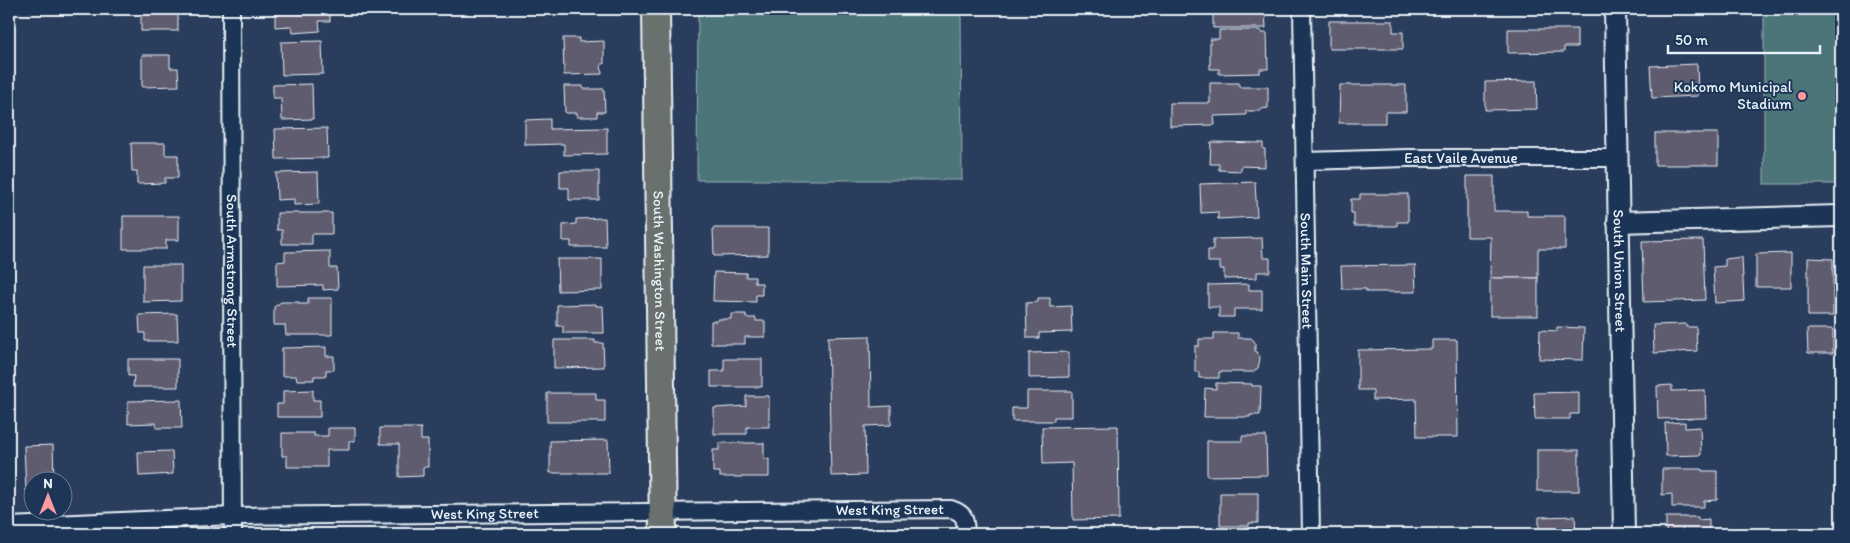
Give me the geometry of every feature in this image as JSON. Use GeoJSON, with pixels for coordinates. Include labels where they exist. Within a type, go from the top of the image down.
{"type":"FeatureCollection","features":[{"type":"Feature","properties":{"kind":"main road","name":"South Washington Street"},"geometry":{"type":"LineString","coordinates":[[656,9],[662,523]]}},
{"type":"Feature","properties":{"kind":"street","name":"South Armstrong Street"},"geometry":{"type":"LineString","coordinates":[[231,9],[233,534]]}},
{"type":"Feature","properties":{"kind":"street","name":"South Main Street"},"geometry":{"type":"LineString","coordinates":[[1302,9],[1311,534]]}},
{"type":"Feature","properties":{"kind":"street","name":"South Union Street"},"geometry":{"type":"LineString","coordinates":[[1615,9],[1624,534]]}},
{"type":"Feature","properties":{"kind":"street","name":"East Vaile Avenue"},"geometry":{"type":"LineString","coordinates":[[1305,161],[1407,158],[1617,158]]}},
{"type":"Feature","properties":{"kind":"street"},"geometry":{"type":"LineString","coordinates":[[1618,222],[1841,216]]}},
{"type":"Feature","properties":{"kind":"street","name":"West King Street"},"geometry":{"type":"LineString","coordinates":[[9,526],[232,516],[662,523],[950,509],[960,512],[965,519],[966,534]]}},
{"type":"Feature","properties":{"kind":"green space"},"geometry":{"type":"Polygon","coordinates":[[[698,9],[961,9],[962,180],[697,180],[698,9]]]}},
{"type":"Feature","properties":{"kind":"green space","name":"Kokomo Municipal Stadium"},"geometry":{"type":"Polygon","coordinates":[[[1764,9],[1841,9],[1841,184],[1764,184],[1764,9]]]}},
{"type":"Feature","properties":{"kind":"building"},"geometry":{"type":"Polygon","coordinates":[[[141,9],[178,9],[178,31],[141,31],[141,9]]]}},
{"type":"Feature","properties":{"kind":"building"},"geometry":{"type":"Polygon","coordinates":[[[275,9],[330,9],[330,21],[319,21],[320,31],[293,33],[292,26],[275,27],[275,9]]]}},
{"type":"Feature","properties":{"kind":"building"},"geometry":{"type":"Polygon","coordinates":[[[1213,9],[1265,10],[1266,28],[1213,28],[1213,9]]]}},
{"type":"Feature","properties":{"kind":"building"},"geometry":{"type":"Polygon","coordinates":[[[1512,9],[1582,9],[1583,11],[1512,12],[1512,9]]]}},
{"type":"Feature","properties":{"kind":"building"},"geometry":{"type":"Polygon","coordinates":[[[1329,21],[1393,21],[1393,32],[1403,32],[1403,49],[1329,49],[1329,21]]]}},
{"type":"Feature","properties":{"kind":"building"},"geometry":{"type":"Polygon","coordinates":[[[1508,29],[1577,29],[1577,47],[1564,47],[1564,52],[1508,53],[1508,29]]]}},
{"type":"Feature","properties":{"kind":"building"},"geometry":{"type":"Polygon","coordinates":[[[1219,30],[1261,30],[1261,33],[1267,33],[1268,69],[1260,69],[1260,73],[1219,74],[1219,69],[1210,69],[1210,39],[1219,39],[1219,30]]]}},
{"type":"Feature","properties":{"kind":"building"},"geometry":{"type":"Polygon","coordinates":[[[563,38],[579,38],[579,42],[604,41],[604,64],[601,64],[602,74],[564,75],[563,38]]]}},
{"type":"Feature","properties":{"kind":"building"},"geometry":{"type":"Polygon","coordinates":[[[322,41],[323,74],[282,75],[281,42],[322,41]]]}},
{"type":"Feature","properties":{"kind":"building"},"geometry":{"type":"Polygon","coordinates":[[[142,55],[170,55],[170,68],[178,68],[179,86],[142,87],[142,55]]]}},
{"type":"Feature","properties":{"kind":"building"},"geometry":{"type":"Polygon","coordinates":[[[1697,64],[1698,96],[1652,98],[1650,66],[1697,64]]]}},
{"type":"Feature","properties":{"kind":"building"},"geometry":{"type":"Polygon","coordinates":[[[1536,81],[1537,109],[1485,110],[1485,82],[1536,81]]]}},
{"type":"Feature","properties":{"kind":"building"},"geometry":{"type":"Polygon","coordinates":[[[1210,83],[1239,83],[1239,87],[1268,87],[1268,108],[1261,109],[1261,111],[1246,111],[1246,115],[1214,116],[1215,125],[1170,126],[1170,103],[1210,103],[1210,83]]]}},
{"type":"Feature","properties":{"kind":"building"},"geometry":{"type":"Polygon","coordinates":[[[312,84],[313,119],[282,120],[281,98],[273,98],[273,85],[312,84]]]}},
{"type":"Feature","properties":{"kind":"building"},"geometry":{"type":"Polygon","coordinates":[[[1340,85],[1406,85],[1406,112],[1385,112],[1385,123],[1339,123],[1340,85]]]}},
{"type":"Feature","properties":{"kind":"building"},"geometry":{"type":"Polygon","coordinates":[[[564,86],[583,86],[583,89],[604,89],[605,112],[597,112],[597,117],[577,117],[577,113],[565,113],[564,86]]]}},
{"type":"Feature","properties":{"kind":"building"},"geometry":{"type":"Polygon","coordinates":[[[550,119],[550,129],[607,128],[607,154],[564,155],[564,144],[525,145],[525,120],[550,119]]]}},
{"type":"Feature","properties":{"kind":"building"},"geometry":{"type":"Polygon","coordinates":[[[327,128],[328,158],[276,159],[275,129],[327,128]]]}},
{"type":"Feature","properties":{"kind":"building"},"geometry":{"type":"Polygon","coordinates":[[[1655,133],[1718,133],[1718,165],[1655,165],[1655,133]]]}},
{"type":"Feature","properties":{"kind":"building"},"geometry":{"type":"Polygon","coordinates":[[[1211,142],[1263,143],[1265,167],[1241,166],[1241,171],[1219,170],[1219,164],[1210,164],[1211,142]]]}},
{"type":"Feature","properties":{"kind":"building"},"geometry":{"type":"Polygon","coordinates":[[[131,143],[165,143],[165,155],[178,155],[178,178],[165,178],[165,183],[137,184],[137,171],[132,171],[131,143]]]}},
{"type":"Feature","properties":{"kind":"building"},"geometry":{"type":"Polygon","coordinates":[[[560,171],[599,171],[599,200],[569,200],[569,188],[560,188],[560,171]]]}},
{"type":"Feature","properties":{"kind":"building"},"geometry":{"type":"Polygon","coordinates":[[[318,172],[319,204],[294,205],[294,199],[277,200],[276,173],[318,172]]]}},
{"type":"Feature","properties":{"kind":"building"},"geometry":{"type":"Polygon","coordinates":[[[1467,176],[1494,176],[1494,211],[1527,211],[1527,216],[1565,216],[1565,249],[1538,249],[1538,278],[1490,278],[1491,237],[1467,237],[1467,176]]]}},
{"type":"Feature","properties":{"kind":"building"},"geometry":{"type":"Polygon","coordinates":[[[1255,182],[1257,217],[1218,219],[1218,212],[1201,213],[1200,184],[1255,182]]]}},
{"type":"Feature","properties":{"kind":"building"},"geometry":{"type":"Polygon","coordinates":[[[1360,194],[1408,194],[1408,222],[1397,222],[1397,226],[1354,226],[1354,213],[1351,213],[1351,199],[1360,199],[1360,194]]]}},
{"type":"Feature","properties":{"kind":"building"},"geometry":{"type":"Polygon","coordinates":[[[277,213],[332,213],[332,234],[312,234],[312,244],[282,244],[282,230],[277,230],[277,213]]]}},
{"type":"Feature","properties":{"kind":"building"},"geometry":{"type":"Polygon","coordinates":[[[123,216],[179,216],[179,240],[166,240],[166,249],[123,249],[123,216]]]}},
{"type":"Feature","properties":{"kind":"building"},"geometry":{"type":"Polygon","coordinates":[[[605,218],[606,247],[571,247],[571,241],[563,241],[563,225],[576,224],[576,219],[605,218]]]}},
{"type":"Feature","properties":{"kind":"building"},"geometry":{"type":"Polygon","coordinates":[[[713,228],[768,228],[768,255],[714,256],[713,228]]]}},
{"type":"Feature","properties":{"kind":"building"},"geometry":{"type":"Polygon","coordinates":[[[1262,238],[1263,258],[1270,258],[1270,272],[1257,272],[1257,278],[1224,279],[1224,269],[1220,269],[1220,262],[1208,262],[1208,250],[1213,250],[1213,239],[1262,238]]]}},
{"type":"Feature","properties":{"kind":"building"},"geometry":{"type":"Polygon","coordinates":[[[1703,240],[1705,300],[1644,302],[1642,241],[1703,240]]]}},
{"type":"Feature","properties":{"kind":"building"},"geometry":{"type":"Polygon","coordinates":[[[330,251],[330,268],[337,268],[338,289],[323,290],[323,285],[277,286],[277,262],[285,261],[285,252],[330,251]]]}},
{"type":"Feature","properties":{"kind":"building"},"geometry":{"type":"Polygon","coordinates":[[[1791,253],[1791,287],[1756,287],[1756,254],[1791,253]]]}},
{"type":"Feature","properties":{"kind":"building"},"geometry":{"type":"Polygon","coordinates":[[[1742,257],[1744,301],[1715,303],[1713,267],[1725,266],[1725,259],[1742,257]]]}},
{"type":"Feature","properties":{"kind":"building"},"geometry":{"type":"Polygon","coordinates":[[[1808,258],[1833,259],[1833,316],[1808,316],[1808,258]]]}},
{"type":"Feature","properties":{"kind":"building"},"geometry":{"type":"Polygon","coordinates":[[[557,259],[602,259],[602,290],[558,291],[557,259]]]}},
{"type":"Feature","properties":{"kind":"building"},"geometry":{"type":"Polygon","coordinates":[[[143,265],[181,265],[181,301],[143,302],[143,265]]]}},
{"type":"Feature","properties":{"kind":"building"},"geometry":{"type":"Polygon","coordinates":[[[1415,265],[1416,292],[1366,292],[1366,289],[1342,289],[1341,266],[1415,265]]]}},
{"type":"Feature","properties":{"kind":"building"},"geometry":{"type":"Polygon","coordinates":[[[714,272],[746,273],[746,277],[755,277],[755,283],[762,283],[762,295],[756,295],[756,302],[713,301],[714,272]]]}},
{"type":"Feature","properties":{"kind":"building"},"geometry":{"type":"Polygon","coordinates":[[[1490,278],[1538,278],[1538,316],[1490,316],[1490,278]]]}},
{"type":"Feature","properties":{"kind":"building"},"geometry":{"type":"Polygon","coordinates":[[[1249,284],[1249,290],[1262,290],[1262,309],[1234,309],[1234,317],[1219,317],[1219,307],[1208,307],[1208,285],[1249,284]]]}},
{"type":"Feature","properties":{"kind":"building"},"geometry":{"type":"Polygon","coordinates":[[[308,298],[332,298],[332,335],[286,335],[285,325],[274,325],[274,307],[281,302],[308,304],[308,298]]]}},
{"type":"Feature","properties":{"kind":"building"},"geometry":{"type":"Polygon","coordinates":[[[1038,298],[1050,298],[1050,307],[1071,306],[1072,332],[1039,333],[1039,338],[1027,338],[1026,303],[1038,302],[1038,298]]]}},
{"type":"Feature","properties":{"kind":"building"},"geometry":{"type":"Polygon","coordinates":[[[596,304],[596,306],[603,306],[604,333],[563,333],[563,326],[557,326],[557,305],[596,304]]]}},
{"type":"Feature","properties":{"kind":"building"},"geometry":{"type":"Polygon","coordinates":[[[177,314],[178,341],[145,341],[145,333],[140,333],[139,315],[177,314]]]}},
{"type":"Feature","properties":{"kind":"building"},"geometry":{"type":"Polygon","coordinates":[[[731,314],[746,314],[746,318],[756,318],[756,321],[765,321],[765,337],[745,337],[745,344],[711,344],[711,321],[731,319],[731,314]]]}},
{"type":"Feature","properties":{"kind":"building"},"geometry":{"type":"Polygon","coordinates":[[[1686,324],[1686,327],[1696,327],[1697,351],[1654,353],[1653,325],[1686,324]]]}},
{"type":"Feature","properties":{"kind":"building"},"geometry":{"type":"Polygon","coordinates":[[[1557,327],[1584,328],[1583,360],[1539,359],[1540,330],[1557,331],[1557,327]]]}},
{"type":"Feature","properties":{"kind":"building"},"geometry":{"type":"Polygon","coordinates":[[[1807,329],[1833,329],[1833,353],[1808,353],[1807,329]]]}},
{"type":"Feature","properties":{"kind":"building"},"geometry":{"type":"Polygon","coordinates":[[[1214,333],[1238,333],[1238,338],[1251,338],[1255,342],[1255,351],[1260,359],[1258,368],[1253,372],[1219,372],[1219,378],[1199,378],[1199,372],[1195,372],[1195,346],[1199,346],[1199,339],[1214,339],[1214,333]]]}},
{"type":"Feature","properties":{"kind":"building"},"geometry":{"type":"Polygon","coordinates":[[[870,336],[871,407],[891,406],[891,425],[865,426],[866,475],[831,476],[828,337],[870,336]]]}},
{"type":"Feature","properties":{"kind":"building"},"geometry":{"type":"Polygon","coordinates":[[[554,340],[595,340],[595,343],[603,343],[604,367],[554,368],[554,340]]]}},
{"type":"Feature","properties":{"kind":"building"},"geometry":{"type":"Polygon","coordinates":[[[1432,340],[1457,340],[1458,437],[1417,437],[1416,399],[1373,400],[1373,390],[1358,390],[1358,350],[1432,349],[1432,340]]]}},
{"type":"Feature","properties":{"kind":"building"},"geometry":{"type":"Polygon","coordinates":[[[326,347],[326,356],[334,356],[334,370],[326,370],[326,376],[314,376],[314,380],[297,380],[296,376],[282,376],[282,348],[326,347]]]}},
{"type":"Feature","properties":{"kind":"building"},"geometry":{"type":"Polygon","coordinates":[[[1069,352],[1069,377],[1029,378],[1029,353],[1069,352]]]}},
{"type":"Feature","properties":{"kind":"building"},"geometry":{"type":"Polygon","coordinates":[[[128,359],[178,359],[178,387],[133,387],[134,376],[128,376],[128,359]]]}},
{"type":"Feature","properties":{"kind":"building"},"geometry":{"type":"Polygon","coordinates":[[[724,359],[762,359],[762,387],[711,387],[711,371],[724,371],[724,359]]]}},
{"type":"Feature","properties":{"kind":"building"},"geometry":{"type":"Polygon","coordinates":[[[1216,383],[1261,386],[1260,415],[1250,415],[1250,417],[1204,417],[1205,388],[1216,389],[1216,383]]]}},
{"type":"Feature","properties":{"kind":"building"},"geometry":{"type":"Polygon","coordinates":[[[1672,385],[1672,391],[1705,390],[1706,418],[1658,419],[1657,386],[1672,385]]]}},
{"type":"Feature","properties":{"kind":"building"},"geometry":{"type":"Polygon","coordinates":[[[313,390],[313,400],[320,400],[320,417],[277,417],[277,404],[283,404],[283,391],[313,390]]]}},
{"type":"Feature","properties":{"kind":"building"},"geometry":{"type":"Polygon","coordinates":[[[1027,391],[1072,391],[1072,417],[1054,417],[1054,421],[1012,421],[1012,408],[1027,408],[1027,391]]]}},
{"type":"Feature","properties":{"kind":"building"},"geometry":{"type":"Polygon","coordinates":[[[1579,392],[1579,414],[1570,414],[1570,419],[1535,419],[1534,393],[1579,392]]]}},
{"type":"Feature","properties":{"kind":"building"},"geometry":{"type":"Polygon","coordinates":[[[547,393],[596,393],[596,400],[605,400],[605,422],[547,422],[547,393]]]}},
{"type":"Feature","properties":{"kind":"building"},"geometry":{"type":"Polygon","coordinates":[[[746,396],[769,396],[769,427],[747,427],[747,434],[714,434],[714,408],[746,406],[746,396]]]}},
{"type":"Feature","properties":{"kind":"building"},"geometry":{"type":"Polygon","coordinates":[[[181,400],[182,428],[156,428],[156,423],[128,424],[128,401],[181,400]]]}},
{"type":"Feature","properties":{"kind":"building"},"geometry":{"type":"Polygon","coordinates":[[[1685,422],[1685,428],[1700,427],[1701,455],[1666,456],[1665,423],[1685,422]]]}},
{"type":"Feature","properties":{"kind":"building"},"geometry":{"type":"Polygon","coordinates":[[[1118,426],[1119,519],[1073,520],[1072,463],[1043,464],[1042,427],[1118,426]]]}},
{"type":"Feature","properties":{"kind":"building"},"geometry":{"type":"Polygon","coordinates":[[[328,428],[355,428],[355,441],[349,441],[349,450],[327,450],[327,467],[287,467],[287,456],[282,456],[282,433],[314,433],[314,436],[328,436],[328,428]]]}},
{"type":"Feature","properties":{"kind":"building"},"geometry":{"type":"Polygon","coordinates":[[[380,428],[421,428],[421,440],[428,440],[428,467],[423,467],[423,476],[399,477],[399,444],[380,444],[380,428]]]}},
{"type":"Feature","properties":{"kind":"building"},"geometry":{"type":"Polygon","coordinates":[[[1242,436],[1266,436],[1267,475],[1207,476],[1207,441],[1242,441],[1242,436]]]}},
{"type":"Feature","properties":{"kind":"building"},"geometry":{"type":"Polygon","coordinates":[[[608,440],[609,473],[550,473],[550,441],[608,440]]]}},
{"type":"Feature","properties":{"kind":"building"},"geometry":{"type":"Polygon","coordinates":[[[719,443],[764,443],[764,459],[769,459],[769,477],[720,477],[720,472],[713,472],[713,450],[719,450],[719,443]]]}},
{"type":"Feature","properties":{"kind":"building"},"geometry":{"type":"Polygon","coordinates":[[[53,445],[54,470],[25,470],[24,446],[53,445]]]}},
{"type":"Feature","properties":{"kind":"building"},"geometry":{"type":"Polygon","coordinates":[[[1537,450],[1579,450],[1579,491],[1537,491],[1537,450]]]}},
{"type":"Feature","properties":{"kind":"building"},"geometry":{"type":"Polygon","coordinates":[[[172,451],[173,474],[139,476],[138,452],[172,451]]]}},
{"type":"Feature","properties":{"kind":"building"},"geometry":{"type":"Polygon","coordinates":[[[1662,469],[1717,471],[1717,500],[1704,501],[1704,507],[1672,507],[1672,494],[1662,495],[1662,469]]]}},
{"type":"Feature","properties":{"kind":"building"},"geometry":{"type":"Polygon","coordinates":[[[1220,493],[1258,493],[1258,523],[1249,523],[1249,526],[1220,526],[1220,493]]]}},
{"type":"Feature","properties":{"kind":"building"},"geometry":{"type":"Polygon","coordinates":[[[1575,516],[1576,534],[1539,534],[1539,517],[1575,516]]]}},
{"type":"Feature","properties":{"kind":"building"},"geometry":{"type":"Polygon","coordinates":[[[1666,517],[1698,517],[1698,520],[1709,519],[1709,534],[1666,534],[1666,517]]]}},
{"type":"Feature","properties":{"kind":"place","name":"Kokomo Municipal Stadium"},"geometry":{"type":"Point","coordinates":[1802,96]}}]}
